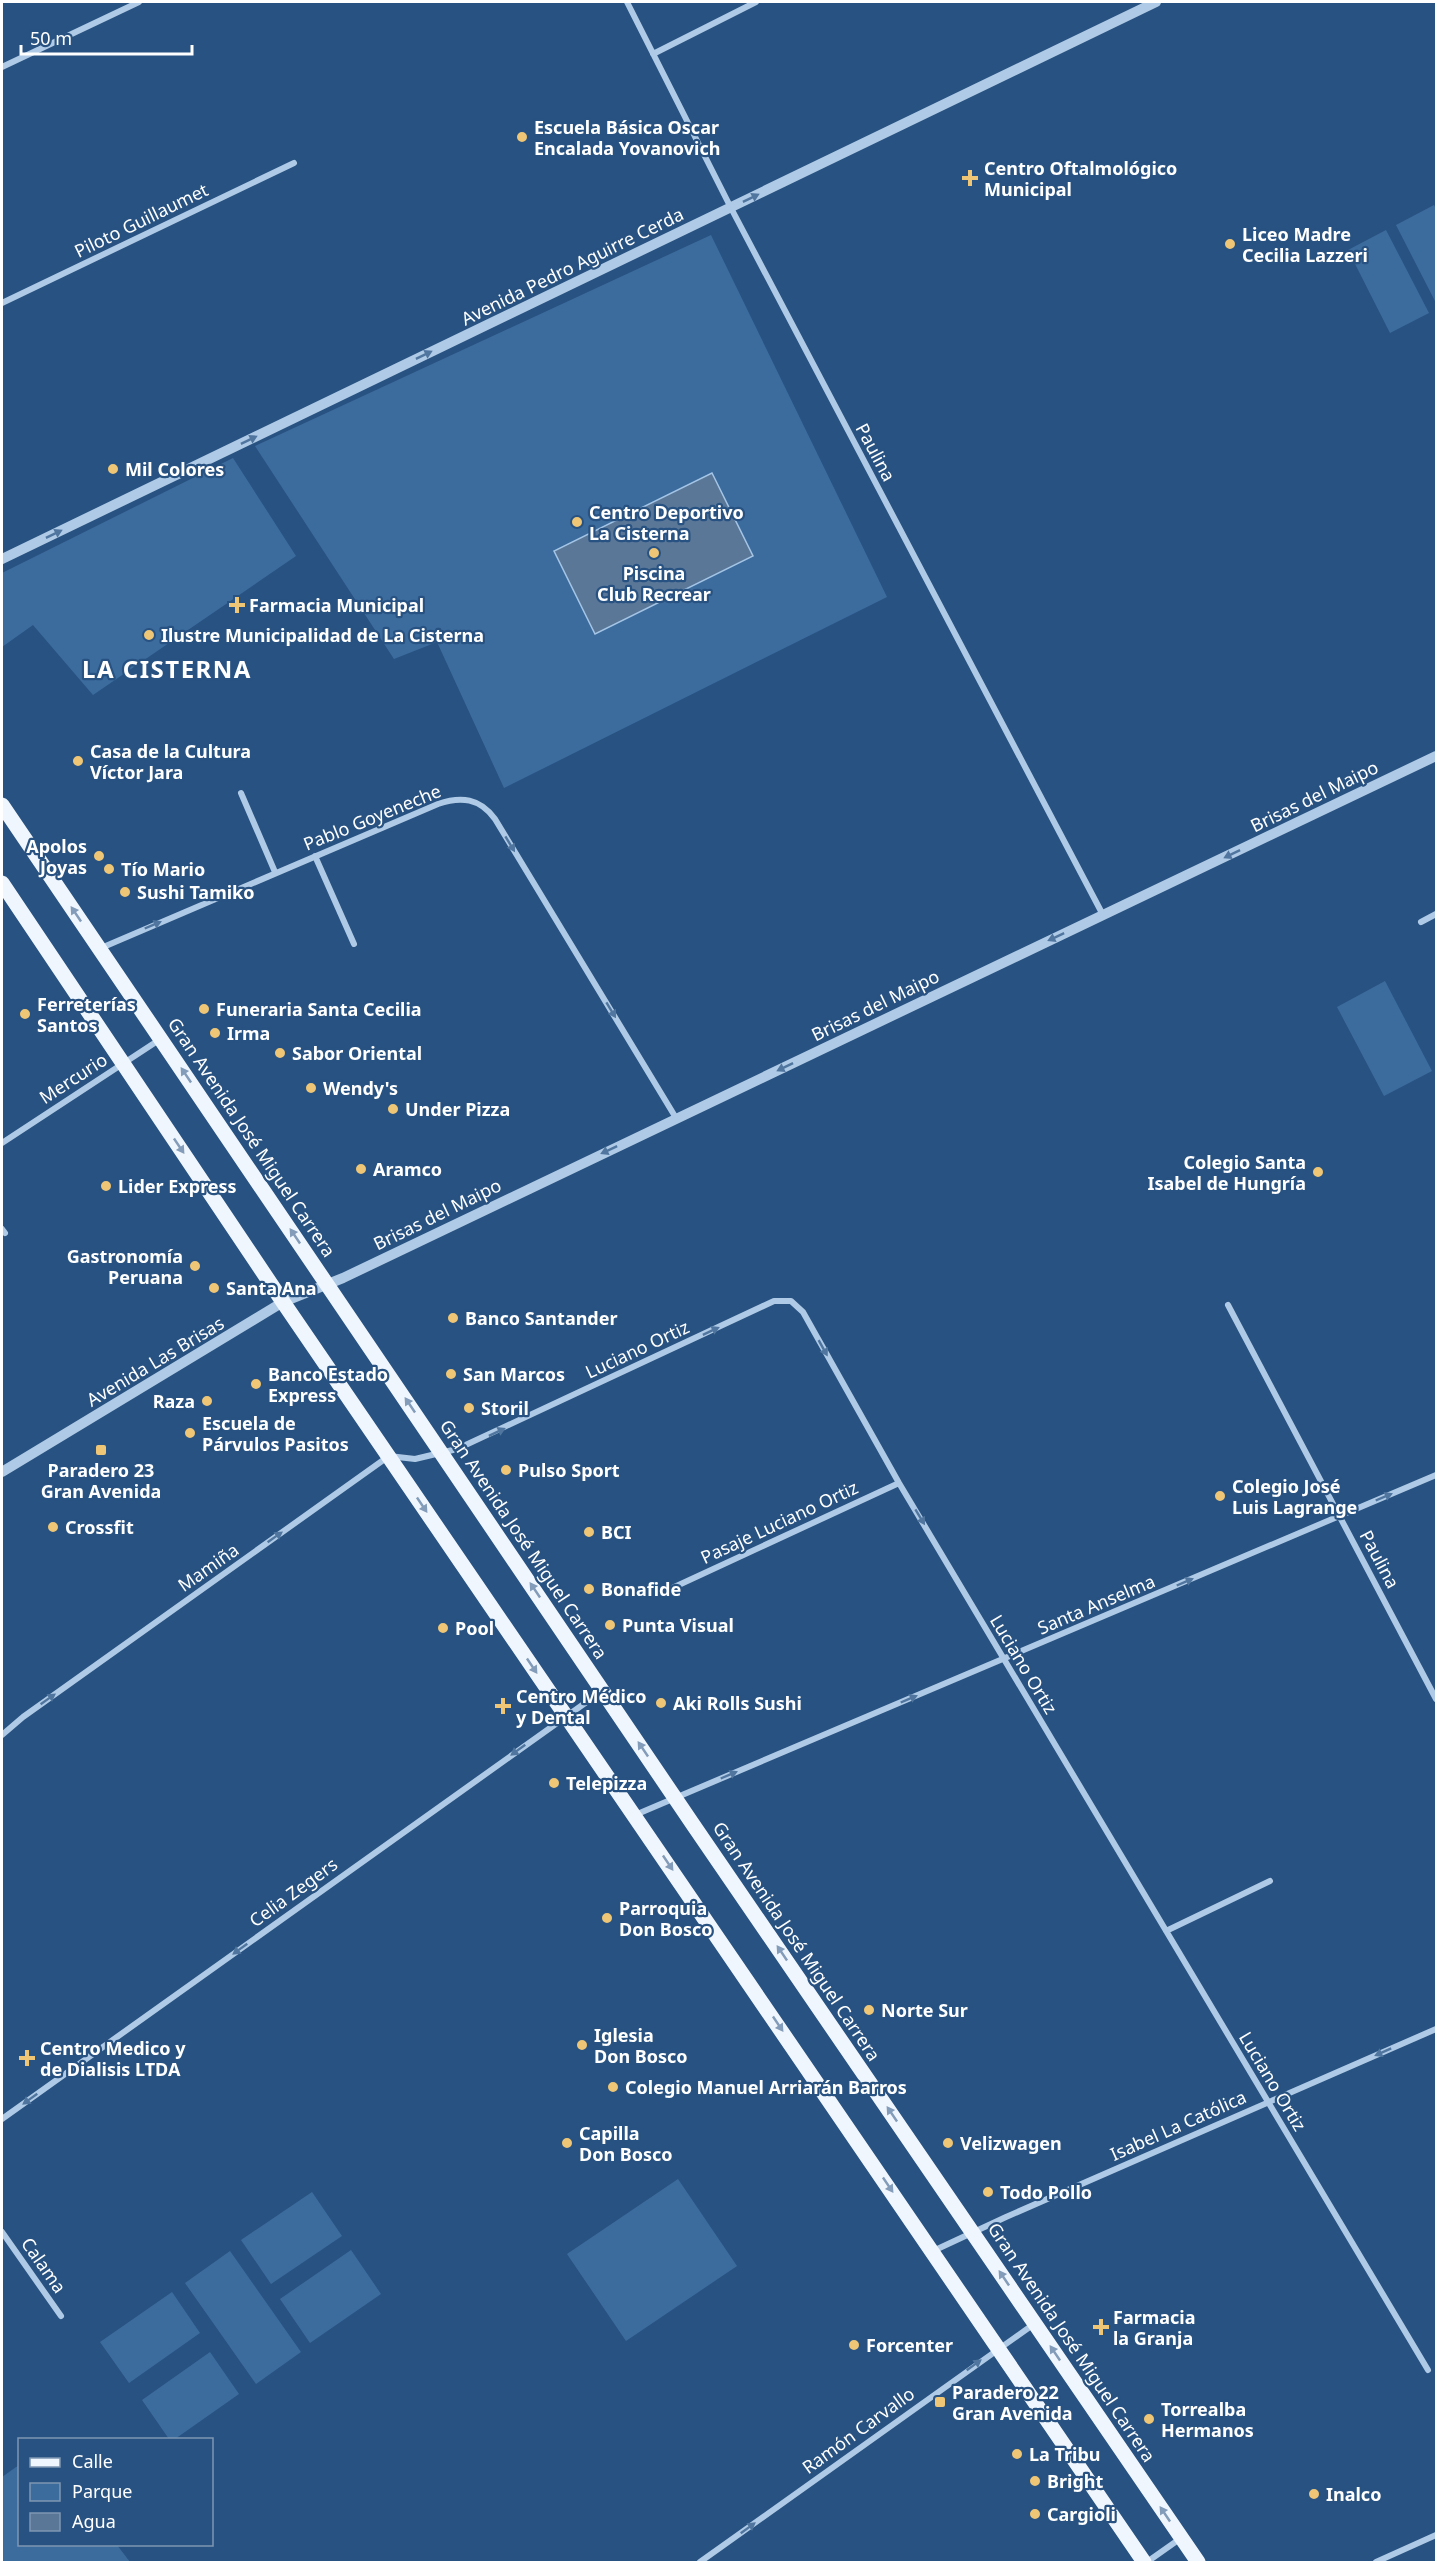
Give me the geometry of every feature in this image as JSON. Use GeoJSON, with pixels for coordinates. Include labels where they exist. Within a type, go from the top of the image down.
{"type":"FeatureCollection","features":[{"type":"Feature","properties":{"kind":"main road","name":"Gran Avenida José Miguel Carrera"},"geometry":{"type":"LineString","coordinates":[[2,808],[100,948],[675,1798],[1198,2562]]}},
{"type":"Feature","properties":{"kind":"main road"},"geometry":{"type":"LineString","coordinates":[[2,883],[283,1302],[1146,2562]]}},
{"type":"Feature","properties":{"kind":"street"},"geometry":{"type":"LineString","coordinates":[[2,67],[139,2]]}},
{"type":"Feature","properties":{"kind":"street","name":"Paulina"},"geometry":{"type":"LineString","coordinates":[[627,2],[731,208],[1102,915]]}},
{"type":"Feature","properties":{"kind":"street"},"geometry":{"type":"LineString","coordinates":[[654,54],[756,2]]}},
{"type":"Feature","properties":{"kind":"street","name":"Avenida Pedro Aguirre Cerda"},"geometry":{"type":"LineString","coordinates":[[2,560],[1156,2]]}},
{"type":"Feature","properties":{"kind":"street","name":"Piloto Guillaumet"},"geometry":{"type":"LineString","coordinates":[[2,303],[294,163]]}},
{"type":"Feature","properties":{"kind":"street","name":"Brisas del Maipo"},"geometry":{"type":"LineString","coordinates":[[328,1284],[1437,756]]}},
{"type":"Feature","properties":{"kind":"street"},"geometry":{"type":"LineString","coordinates":[[242,794],[275,873]]}},
{"type":"Feature","properties":{"kind":"street","name":"Pablo Goyeneche"},"geometry":{"type":"LineString","coordinates":[[100,948],[447,801],[473,800],[485,807],[495,819],[676,1118]]}},
{"type":"Feature","properties":{"kind":"street"},"geometry":{"type":"LineString","coordinates":[[315,856],[354,944]]}},
{"type":"Feature","properties":{"kind":"street"},"geometry":{"type":"LineString","coordinates":[[1421,922],[1437,914]]}},
{"type":"Feature","properties":{"kind":"street","name":"Mercurio"},"geometry":{"type":"LineString","coordinates":[[2,1143],[161,1039]]}},
{"type":"Feature","properties":{"kind":"street","name":"Avenida Las Brisas"},"geometry":{"type":"LineString","coordinates":[[2,1473],[283,1302],[328,1284]]}},
{"type":"Feature","properties":{"kind":"street","name":"Luciano Ortiz"},"geometry":{"type":"LineString","coordinates":[[443,1454],[485,1438],[763,1306],[782,1299],[798,1305],[899,1483],[1428,2370]]}},
{"type":"Feature","properties":{"kind":"street","name":"Paulina"},"geometry":{"type":"LineString","coordinates":[[1228,1305],[1437,1699]]}},
{"type":"Feature","properties":{"kind":"street"},"geometry":{"type":"LineString","coordinates":[[389,1456],[415,1459],[443,1454]]}},
{"type":"Feature","properties":{"kind":"street","name":"Mamiña"},"geometry":{"type":"LineString","coordinates":[[2,1735],[23,1717],[389,1456]]}},
{"type":"Feature","properties":{"kind":"street","name":"Santa Anselma"},"geometry":{"type":"LineString","coordinates":[[635,1815],[1437,1474]]}},
{"type":"Feature","properties":{"kind":"street","name":"Pasaje Luciano Ortiz"},"geometry":{"type":"LineString","coordinates":[[670,1589],[899,1483]]}},
{"type":"Feature","properties":{"kind":"street","name":"Celia Zegers"},"geometry":{"type":"LineString","coordinates":[[2,2119],[603,1690]]}},
{"type":"Feature","properties":{"kind":"street"},"geometry":{"type":"LineString","coordinates":[[1166,1931],[1270,1881]]}},
{"type":"Feature","properties":{"kind":"street","name":"Isabel La Católica"},"geometry":{"type":"LineString","coordinates":[[933,2251],[1437,2029]]}},
{"type":"Feature","properties":{"kind":"street","name":"Calama"},"geometry":{"type":"LineString","coordinates":[[2,2232],[61,2316]]}},
{"type":"Feature","properties":{"kind":"street","name":"Ramón Carvallo"},"geometry":{"type":"LineString","coordinates":[[700,2562],[999,2347],[1035,2324]]}},
{"type":"Feature","properties":{"kind":"street"},"geometry":{"type":"LineString","coordinates":[[1376,2562],[1437,2535]]}},
{"type":"Feature","properties":{"kind":"street"},"geometry":{"type":"LineString","coordinates":[[1146,2562],[1181,2538]]}},
{"type":"Feature","properties":{"kind":"green space"},"geometry":{"type":"Polygon","coordinates":[[[1434,205],[1436,209],[1436,303],[1396,225],[1434,205]]]}},
{"type":"Feature","properties":{"kind":"green space"},"geometry":{"type":"Polygon","coordinates":[[[1386,230],[1429,313],[1390,333],[1348,250],[1386,230]]]}},
{"type":"Feature","properties":{"kind":"green space","name":"Centro Deportivo La Cisterna"},"geometry":{"type":"Polygon","coordinates":[[[711,235],[887,597],[504,788],[437,642],[394,659],[255,446],[711,235]]]}},
{"type":"Feature","properties":{"kind":"green space"},"geometry":{"type":"Polygon","coordinates":[[[233,458],[296,556],[93,695],[33,625],[2,647],[2,573],[233,458]]]}},
{"type":"Feature","properties":{"kind":"green space"},"geometry":{"type":"Polygon","coordinates":[[[1385,981],[1432,1071],[1384,1096],[1337,1007],[1385,981]]]}},
{"type":"Feature","properties":{"kind":"green space"},"geometry":{"type":"Polygon","coordinates":[[[678,2179],[737,2266],[626,2341],[567,2254],[678,2179]]]}},
{"type":"Feature","properties":{"kind":"green space"},"geometry":{"type":"Polygon","coordinates":[[[312,2192],[342,2236],[271,2284],[241,2240],[312,2192]]]}},
{"type":"Feature","properties":{"kind":"green space"},"geometry":{"type":"Polygon","coordinates":[[[351,2250],[381,2294],[310,2343],[280,2299],[351,2250]]]}},
{"type":"Feature","properties":{"kind":"green space"},"geometry":{"type":"Polygon","coordinates":[[[230,2251],[301,2352],[256,2384],[185,2283],[230,2251]]]}},
{"type":"Feature","properties":{"kind":"green space"},"geometry":{"type":"Polygon","coordinates":[[[172,2292],[200,2333],[129,2383],[100,2342],[172,2292]]]}},
{"type":"Feature","properties":{"kind":"green space"},"geometry":{"type":"Polygon","coordinates":[[[210,2352],[239,2394],[176,2438],[168,2438],[142,2400],[210,2352]]]}},
{"type":"Feature","properties":{"kind":"green space"},"geometry":{"type":"Polygon","coordinates":[[[18,2466],[18,2546],[118,2546],[130,2562],[2,2562],[2,2477],[18,2466]]]}},
{"type":"Feature","properties":{"kind":"water","name":"Piscina Club Recrear"},"geometry":{"type":"Polygon","coordinates":[[[712,473],[753,556],[595,634],[554,551],[712,473]]]}},
{"type":"Feature","properties":{"kind":"place","name":"Escuela Básica Oscar Encalada Yovanovich"},"geometry":{"type":"Point","coordinates":[522,137]}},
{"type":"Feature","properties":{"kind":"place","name":"Centro Oftalmológico Municipal"},"geometry":{"type":"Point","coordinates":[970,178]}},
{"type":"Feature","properties":{"kind":"place","name":"Liceo Madre Cecilia Lazzeri"},"geometry":{"type":"Point","coordinates":[1230,244]}},
{"type":"Feature","properties":{"kind":"place","name":"Mil Colores"},"geometry":{"type":"Point","coordinates":[113,469]}},
{"type":"Feature","properties":{"kind":"place","name":"Centro Deportivo La Cisterna"},"geometry":{"type":"Point","coordinates":[577,522]}},
{"type":"Feature","properties":{"kind":"place","name":"Piscina Club Recrear"},"geometry":{"type":"Point","coordinates":[654,553]}},
{"type":"Feature","properties":{"kind":"place","name":"Farmacia Municipal"},"geometry":{"type":"Point","coordinates":[237,605]}},
{"type":"Feature","properties":{"kind":"place","name":"Ilustre Municipalidad de La Cisterna"},"geometry":{"type":"Point","coordinates":[149,635]}},
{"type":"Feature","properties":{"kind":"place","name":"Casa de la Cultura Víctor Jara"},"geometry":{"type":"Point","coordinates":[78,761]}},
{"type":"Feature","properties":{"kind":"place","name":"Apolos Joyas"},"geometry":{"type":"Point","coordinates":[99,856]}},
{"type":"Feature","properties":{"kind":"place","name":"Tío Mario"},"geometry":{"type":"Point","coordinates":[109,869]}},
{"type":"Feature","properties":{"kind":"place","name":"Sushi Tamiko"},"geometry":{"type":"Point","coordinates":[125,892]}},
{"type":"Feature","properties":{"kind":"place","name":"Funeraria Santa Cecilia"},"geometry":{"type":"Point","coordinates":[204,1009]}},
{"type":"Feature","properties":{"kind":"place","name":"Ferreterías Santos"},"geometry":{"type":"Point","coordinates":[25,1014]}},
{"type":"Feature","properties":{"kind":"place","name":"Irma"},"geometry":{"type":"Point","coordinates":[215,1033]}},
{"type":"Feature","properties":{"kind":"place","name":"Sabor Oriental"},"geometry":{"type":"Point","coordinates":[280,1053]}},
{"type":"Feature","properties":{"kind":"place","name":"Wendy's"},"geometry":{"type":"Point","coordinates":[311,1088]}},
{"type":"Feature","properties":{"kind":"place","name":"Under Pizza"},"geometry":{"type":"Point","coordinates":[393,1109]}},
{"type":"Feature","properties":{"kind":"place","name":"Aramco"},"geometry":{"type":"Point","coordinates":[361,1169]}},
{"type":"Feature","properties":{"kind":"place","name":"Colegio Santa Isabel de Hungría"},"geometry":{"type":"Point","coordinates":[1318,1172]}},
{"type":"Feature","properties":{"kind":"place","name":"Lider Express"},"geometry":{"type":"Point","coordinates":[106,1186]}},
{"type":"Feature","properties":{"kind":"place","name":"Gastronomía Peruana"},"geometry":{"type":"Point","coordinates":[195,1266]}},
{"type":"Feature","properties":{"kind":"place","name":"Santa Ana"},"geometry":{"type":"Point","coordinates":[214,1288]}},
{"type":"Feature","properties":{"kind":"place","name":"Banco Santander"},"geometry":{"type":"Point","coordinates":[453,1318]}},
{"type":"Feature","properties":{"kind":"place","name":"San Marcos"},"geometry":{"type":"Point","coordinates":[451,1374]}},
{"type":"Feature","properties":{"kind":"place","name":"Banco Estado Express"},"geometry":{"type":"Point","coordinates":[256,1384]}},
{"type":"Feature","properties":{"kind":"place","name":"Raza"},"geometry":{"type":"Point","coordinates":[207,1401]}},
{"type":"Feature","properties":{"kind":"place","name":"Storil"},"geometry":{"type":"Point","coordinates":[469,1408]}},
{"type":"Feature","properties":{"kind":"place","name":"Escuela de Párvulos Pasitos"},"geometry":{"type":"Point","coordinates":[190,1433]}},
{"type":"Feature","properties":{"kind":"place","name":"Paradero 23 Gran Avenida"},"geometry":{"type":"Point","coordinates":[101,1450]}},
{"type":"Feature","properties":{"kind":"place","name":"Pulso Sport"},"geometry":{"type":"Point","coordinates":[506,1470]}},
{"type":"Feature","properties":{"kind":"place","name":"Colegio José Luis Lagrange"},"geometry":{"type":"Point","coordinates":[1220,1496]}},
{"type":"Feature","properties":{"kind":"place","name":"Crossfit"},"geometry":{"type":"Point","coordinates":[53,1527]}},
{"type":"Feature","properties":{"kind":"place","name":"BCI"},"geometry":{"type":"Point","coordinates":[589,1532]}},
{"type":"Feature","properties":{"kind":"place","name":"Bonafide"},"geometry":{"type":"Point","coordinates":[589,1589]}},
{"type":"Feature","properties":{"kind":"place","name":"Punta Visual"},"geometry":{"type":"Point","coordinates":[610,1625]}},
{"type":"Feature","properties":{"kind":"place","name":"Pool"},"geometry":{"type":"Point","coordinates":[443,1628]}},
{"type":"Feature","properties":{"kind":"place","name":"Aki Rolls Sushi"},"geometry":{"type":"Point","coordinates":[661,1703]}},
{"type":"Feature","properties":{"kind":"place","name":"Centro Médico y Dental"},"geometry":{"type":"Point","coordinates":[503,1706]}},
{"type":"Feature","properties":{"kind":"place","name":"Telepizza"},"geometry":{"type":"Point","coordinates":[554,1783]}},
{"type":"Feature","properties":{"kind":"place","name":"Parroquia Don Bosco"},"geometry":{"type":"Point","coordinates":[607,1918]}},
{"type":"Feature","properties":{"kind":"place","name":"Norte Sur"},"geometry":{"type":"Point","coordinates":[869,2010]}},
{"type":"Feature","properties":{"kind":"place","name":"Iglesia Don Bosco"},"geometry":{"type":"Point","coordinates":[582,2045]}},
{"type":"Feature","properties":{"kind":"place","name":"Centro Medico y de Dialisis LTDA"},"geometry":{"type":"Point","coordinates":[27,2058]}},
{"type":"Feature","properties":{"kind":"place","name":"Colegio Manuel Arriarán Barros"},"geometry":{"type":"Point","coordinates":[613,2087]}},
{"type":"Feature","properties":{"kind":"place","name":"Capilla Don Bosco"},"geometry":{"type":"Point","coordinates":[567,2143]}},
{"type":"Feature","properties":{"kind":"place","name":"Velizwagen"},"geometry":{"type":"Point","coordinates":[948,2143]}},
{"type":"Feature","properties":{"kind":"place","name":"Todo Pollo"},"geometry":{"type":"Point","coordinates":[988,2192]}},
{"type":"Feature","properties":{"kind":"place","name":"Farmacia la Granja"},"geometry":{"type":"Point","coordinates":[1101,2327]}},
{"type":"Feature","properties":{"kind":"place","name":"Forcenter"},"geometry":{"type":"Point","coordinates":[854,2345]}},
{"type":"Feature","properties":{"kind":"place","name":"Paradero 22 Gran Avenida"},"geometry":{"type":"Point","coordinates":[940,2402]}},
{"type":"Feature","properties":{"kind":"place","name":"Torrealba Hermanos"},"geometry":{"type":"Point","coordinates":[1149,2419]}},
{"type":"Feature","properties":{"kind":"place","name":"La Tribu"},"geometry":{"type":"Point","coordinates":[1017,2454]}},
{"type":"Feature","properties":{"kind":"place","name":"Bright"},"geometry":{"type":"Point","coordinates":[1035,2481]}},
{"type":"Feature","properties":{"kind":"place","name":"Inalco"},"geometry":{"type":"Point","coordinates":[1314,2494]}},
{"type":"Feature","properties":{"kind":"place","name":"Cargioli"},"geometry":{"type":"Point","coordinates":[1035,2514]}},
{"type":"Feature","properties":{"kind":"district","name":"LA CISTERNA"},"geometry":{"type":"Point","coordinates":[167,668]}}]}
